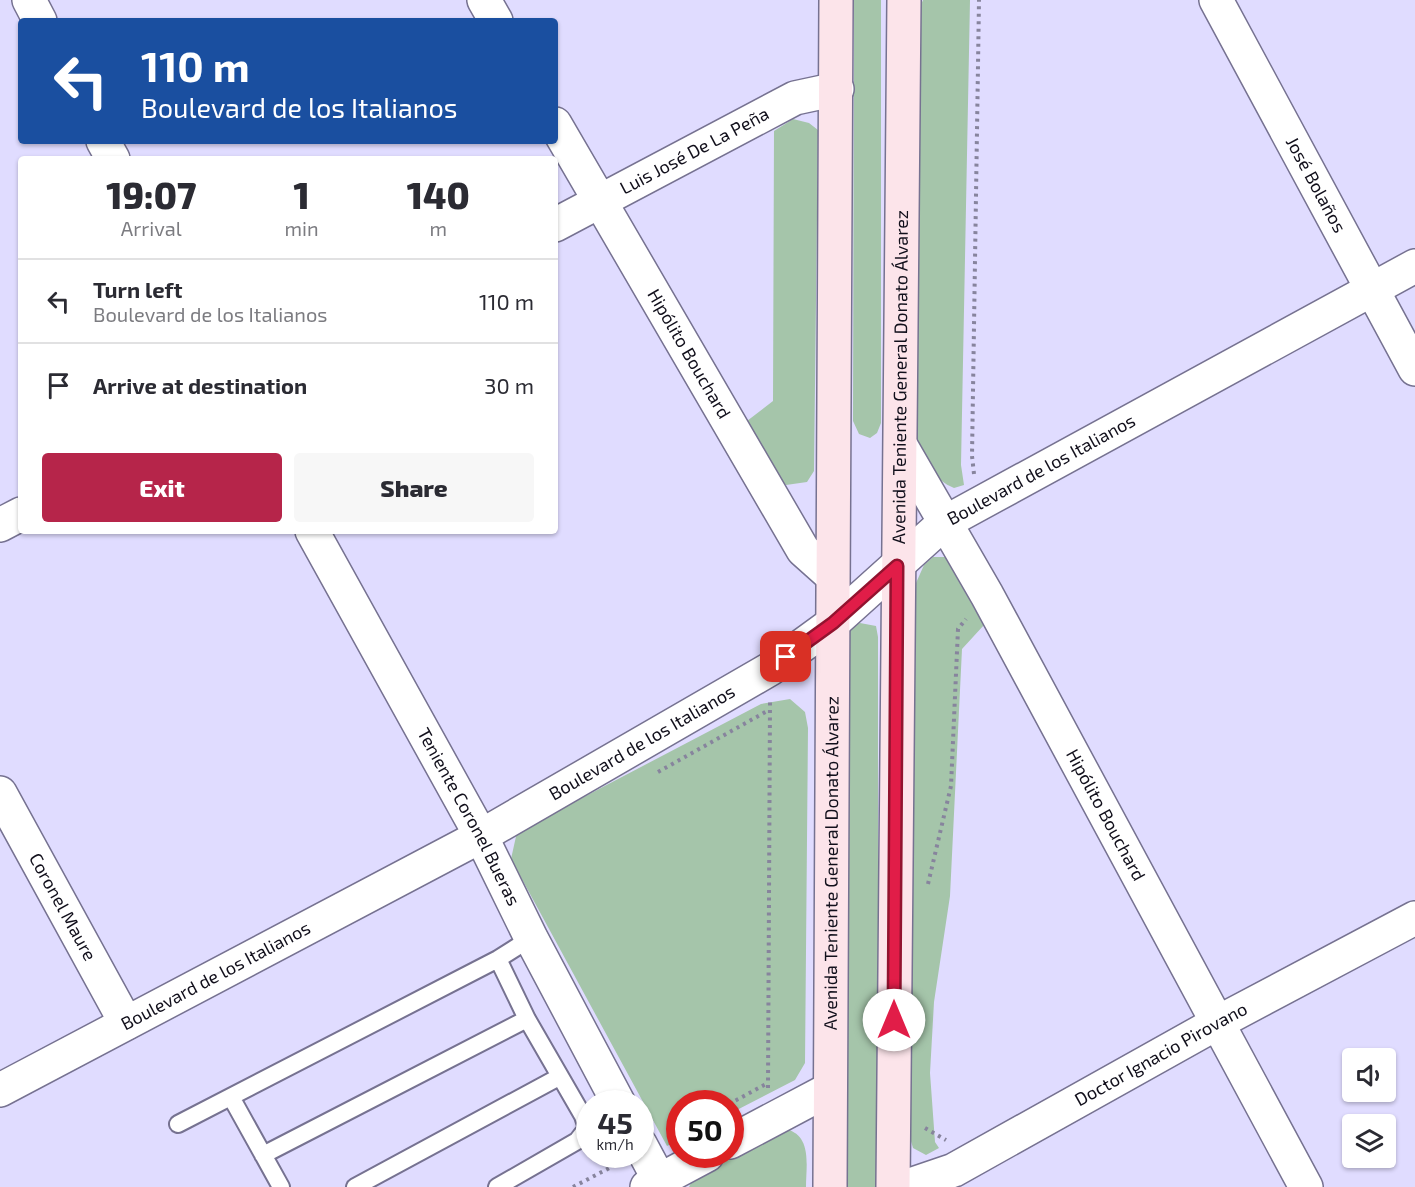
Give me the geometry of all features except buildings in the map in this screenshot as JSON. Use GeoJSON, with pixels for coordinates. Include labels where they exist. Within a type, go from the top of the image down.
{"type":"FeatureCollection","features":[{"type":"Feature","properties":{"kind":"main road","name":"Avenida Teniente General Donato Álvarez"},"geometry":{"type":"LineString","coordinates":[[830,1187],[833,623],[831,574],[836,0]]}},
{"type":"Feature","properties":{"kind":"main road","name":"Avenida Teniente General Donato Álvarez"},"geometry":{"type":"LineString","coordinates":[[893,1187],[904,0]]}},
{"type":"Feature","properties":{"kind":"street"},"geometry":{"type":"LineString","coordinates":[[29,0],[38,18]]}},
{"type":"Feature","properties":{"kind":"street"},"geometry":{"type":"LineString","coordinates":[[484,0],[494,18]]}},
{"type":"Feature","properties":{"kind":"street","name":"José Bolaños"},"geometry":{"type":"LineString","coordinates":[[1216,0],[1415,369]]}},
{"type":"Feature","properties":{"kind":"street","name":"Luis José De La Peña"},"geometry":{"type":"LineString","coordinates":[[558,223],[795,98],[837,89]]}},
{"type":"Feature","properties":{"kind":"street","name":"Hipólito Bouchard"},"geometry":{"type":"LineString","coordinates":[[558,129],[803,550],[831,574]]}},
{"type":"Feature","properties":{"kind":"street","name":"Boulevard de los Italianos"},"geometry":{"type":"LineString","coordinates":[[0,1090],[481,836],[770,669],[833,623],[944,523],[1415,266]]}},
{"type":"Feature","properties":{"kind":"street","name":"Hipólito Bouchard"},"geometry":{"type":"LineString","coordinates":[[901,446],[987,595],[1306,1187]]}},
{"type":"Feature","properties":{"kind":"street"},"geometry":{"type":"LineString","coordinates":[[0,525],[18,516]]}},
{"type":"Feature","properties":{"kind":"street","name":"Teniente Coronel Bueras"},"geometry":{"type":"LineString","coordinates":[[314,534],[481,836],[531,938],[612,1090]]}},
{"type":"Feature","properties":{"kind":"street","name":"Coronel Maure"},"geometry":{"type":"LineString","coordinates":[[0,793],[126,1023]]}},
{"type":"Feature","properties":{"kind":"street","name":"Doctor Ignacio Pirovano"},"geometry":{"type":"LineString","coordinates":[[904,1187],[954,1170],[1217,1023],[1415,918]]}},
{"type":"Feature","properties":{"kind":"street"},"geometry":{"type":"LineString","coordinates":[[744,1135],[830,1089]]}},
{"type":"Feature","properties":{"kind":"street"},"geometry":{"type":"LineString","coordinates":[[645,1168],[657,1185],[685,1168]]}},
{"type":"Feature","properties":{"kind":"lane"},"geometry":{"type":"LineString","coordinates":[[178,1124],[498,958],[531,938]]}},
{"type":"Feature","properties":{"kind":"lane"},"geometry":{"type":"LineString","coordinates":[[497,1187],[577,1141],[587,1128],[583,1116],[527,1019],[498,958]]}},
{"type":"Feature","properties":{"kind":"lane"},"geometry":{"type":"LineString","coordinates":[[263,1155],[527,1019]]}},
{"type":"Feature","properties":{"kind":"lane"},"geometry":{"type":"LineString","coordinates":[[355,1187],[559,1077]]}},
{"type":"Feature","properties":{"kind":"lane"},"geometry":{"type":"LineString","coordinates":[[231,1096],[281,1187]]}},
{"type":"Feature","properties":{"kind":"path"},"geometry":{"type":"LineString","coordinates":[[979,0],[972,456],[975,478],[983,501]]}},
{"type":"Feature","properties":{"kind":"path"},"geometry":{"type":"LineString","coordinates":[[927,892],[951,786],[958,629],[987,595]]}},
{"type":"Feature","properties":{"kind":"path"},"geometry":{"type":"LineString","coordinates":[[769,1122],[770,669]]}},
{"type":"Feature","properties":{"kind":"path"},"geometry":{"type":"LineString","coordinates":[[744,1096],[768,1083]]}},
{"type":"Feature","properties":{"kind":"path"},"geometry":{"type":"LineString","coordinates":[[925,1118],[925,1130],[954,1144],[954,1170]]}},
{"type":"Feature","properties":{"kind":"path"},"geometry":{"type":"LineString","coordinates":[[573,1187],[606,1168]]}},
{"type":"Feature","properties":{"kind":"green space"},"geometry":{"type":"Polygon","coordinates":[[[854,0],[881,0],[881,423],[877,433],[870,438],[859,434],[853,421],[854,0]]]}},
{"type":"Feature","properties":{"kind":"green space"},"geometry":{"type":"Polygon","coordinates":[[[923,0],[970,0],[961,465],[964,485],[954,488],[941,481],[931,470],[917,444],[917,14],[923,0]]]}},
{"type":"Feature","properties":{"kind":"green space"},"geometry":{"type":"Polygon","coordinates":[[[793,119],[809,123],[818,130],[814,471],[807,482],[786,485],[778,480],[747,421],[773,401],[774,131],[793,119]]]}},
{"type":"Feature","properties":{"kind":"green space"},"geometry":{"type":"Polygon","coordinates":[[[933,557],[945,557],[984,625],[962,649],[950,896],[934,1002],[930,1073],[935,1142],[939,1148],[926,1155],[913,1148],[910,1138],[916,583],[924,565],[933,557]]]}},
{"type":"Feature","properties":{"kind":"green space"},"geometry":{"type":"Polygon","coordinates":[[[860,623],[876,626],[878,637],[878,1187],[848,1187],[848,638],[851,626],[860,623]]]}},
{"type":"Feature","properties":{"kind":"green space"},"geometry":{"type":"Polygon","coordinates":[[[790,699],[805,712],[808,728],[805,1063],[795,1080],[744,1106],[744,1090],[666,1090],[666,1144],[654,1122],[654,1090],[637,1090],[511,859],[517,832],[761,704],[790,699]]]}},
{"type":"Feature","properties":{"kind":"green space"},"geometry":{"type":"Polygon","coordinates":[[[789,1130],[796,1134],[801,1139],[806,1154],[806,1187],[689,1187],[696,1172],[705,1168],[744,1168],[744,1150],[789,1130]]]}},
{"type":"Feature","properties":{"kind":"route"},"geometry":{"type":"LineString","coordinates":[[786,657],[833,623],[897,566],[894,1020]]}}]}
